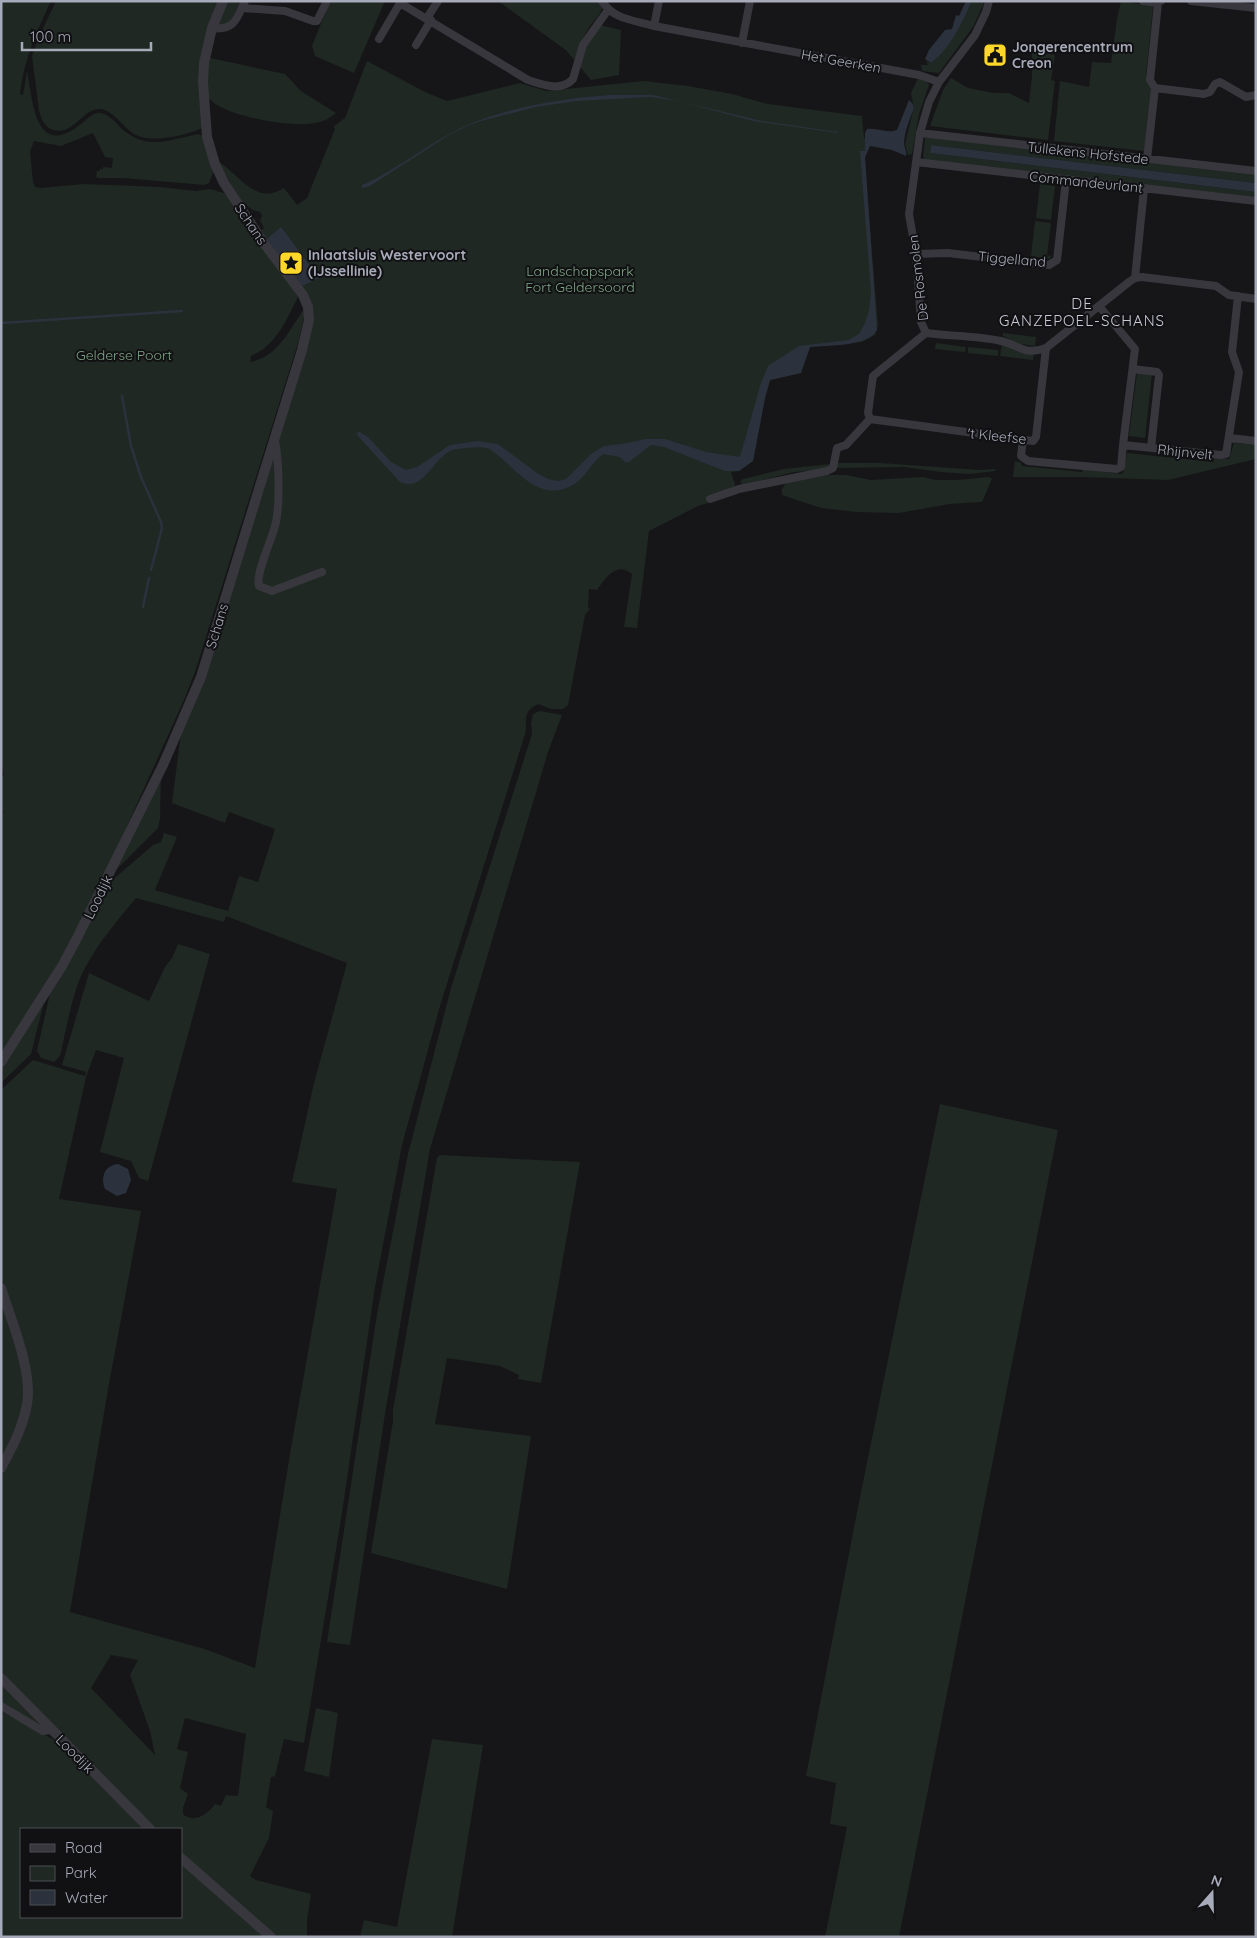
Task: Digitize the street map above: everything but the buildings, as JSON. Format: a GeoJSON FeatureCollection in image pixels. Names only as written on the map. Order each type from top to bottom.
{"type":"FeatureCollection","features":[{"type":"Feature","properties":{"kind":"street","name":"Schans"},"geometry":{"type":"LineString","coordinates":[[181,725],[201,677],[309,320],[308,307],[303,295],[224,183],[215,164],[207,137],[203,82],[204,64],[212,28],[223,1]]}},
{"type":"Feature","properties":{"kind":"street"},"geometry":{"type":"LineString","coordinates":[[212,28],[220,29],[230,26],[236,21],[244,5],[285,12],[317,21],[327,1]]}},
{"type":"Feature","properties":{"kind":"street"},"geometry":{"type":"LineString","coordinates":[[416,46],[438,1]]}},
{"type":"Feature","properties":{"kind":"street"},"geometry":{"type":"LineString","coordinates":[[379,39],[400,3],[528,80],[547,86],[559,86],[570,83],[573,79],[583,45],[608,10],[602,1]]}},
{"type":"Feature","properties":{"kind":"street"},"geometry":{"type":"LineString","coordinates":[[654,26],[659,1]]}},
{"type":"Feature","properties":{"kind":"street"},"geometry":{"type":"LineString","coordinates":[[742,43],[750,1]]}},
{"type":"Feature","properties":{"kind":"street","name":"De Rosmolen"},"geometry":{"type":"LineString","coordinates":[[989,1],[975,35],[939,82],[929,102],[920,133],[909,214],[916,254],[921,322],[926,333],[1002,341],[1020,350],[1036,352],[1046,348]]}},
{"type":"Feature","properties":{"kind":"street"},"geometry":{"type":"LineString","coordinates":[[1143,1],[1159,2],[1150,80],[1155,88],[1147,159]]}},
{"type":"Feature","properties":{"kind":"street"},"geometry":{"type":"LineString","coordinates":[[1191,1],[1256,8]]}},
{"type":"Feature","properties":{"kind":"street","name":"Het Geerken"},"geometry":{"type":"LineString","coordinates":[[608,10],[615,15],[654,26],[919,75],[939,82]]}},
{"type":"Feature","properties":{"kind":"street"},"geometry":{"type":"LineString","coordinates":[[1155,88],[1204,94],[1210,92],[1215,84],[1220,82],[1246,97],[1256,95]]}},
{"type":"Feature","properties":{"kind":"street","name":"Tullekens Hofstede"},"geometry":{"type":"LineString","coordinates":[[920,133],[1256,172]]}},
{"type":"Feature","properties":{"kind":"street","name":"Commandeurlant"},"geometry":{"type":"LineString","coordinates":[[916,162],[1256,201]]}},
{"type":"Feature","properties":{"kind":"street","name":"Tiggelland"},"geometry":{"type":"LineString","coordinates":[[916,254],[948,253],[1049,265],[1057,260],[1066,180]]}},
{"type":"Feature","properties":{"kind":"street"},"geometry":{"type":"LineString","coordinates":[[1135,278],[1144,189]]}},
{"type":"Feature","properties":{"kind":"street"},"geometry":{"type":"LineString","coordinates":[[1046,348],[1135,278],[1142,277],[1216,286],[1229,296],[1256,299]]}},
{"type":"Feature","properties":{"kind":"street","name":"Rhijnvelt"},"geometry":{"type":"LineString","coordinates":[[1124,445],[1226,454],[1239,372],[1232,352],[1238,296]]}},
{"type":"Feature","properties":{"kind":"street"},"geometry":{"type":"LineString","coordinates":[[1023,440],[1021,456],[1028,461],[1117,469],[1121,467],[1135,349],[1099,306]]}},
{"type":"Feature","properties":{"kind":"street"},"geometry":{"type":"LineString","coordinates":[[710,499],[739,489],[827,471],[833,468],[836,448],[846,445],[870,419],[868,413],[873,376],[926,333]]}},
{"type":"Feature","properties":{"kind":"street","name":"'t Kleefse"},"geometry":{"type":"LineString","coordinates":[[870,419],[1032,441],[1036,437],[1046,348]]}},
{"type":"Feature","properties":{"kind":"street"},"geometry":{"type":"LineString","coordinates":[[1132,368],[1157,372],[1159,375],[1151,448]]}},
{"type":"Feature","properties":{"kind":"street"},"geometry":{"type":"LineString","coordinates":[[1230,438],[1256,441]]}},
{"type":"Feature","properties":{"kind":"street","name":"Schans"},"geometry":{"type":"LineString","coordinates":[[274,439],[278,456],[276,523],[258,582],[260,586],[272,591],[322,572]]}},
{"type":"Feature","properties":{"kind":"street","name":"Loodijk"},"geometry":{"type":"LineString","coordinates":[[1,1062],[62,966],[76,940],[163,766],[181,725]]}},
{"type":"Feature","properties":{"kind":"street"},"geometry":{"type":"LineString","coordinates":[[1,1288],[25,1365],[28,1402],[19,1433],[1,1468]]}},
{"type":"Feature","properties":{"kind":"street","name":"Loodijk"},"geometry":{"type":"LineString","coordinates":[[1,1678],[149,1828]]}},
{"type":"Feature","properties":{"kind":"street"},"geometry":{"type":"LineString","coordinates":[[1,1706],[43,1731],[51,1730]]}},
{"type":"Feature","properties":{"kind":"street"},"geometry":{"type":"LineString","coordinates":[[182,1859],[271,1937]]}},
{"type":"Feature","properties":{"kind":"green space","name":"Gelderse Poort"},"geometry":{"type":"Polygon","coordinates":[[[1,1],[51,1],[28,58],[20,94],[23,95],[27,71],[35,111],[39,123],[45,131],[54,135],[66,133],[92,115],[100,113],[109,117],[132,136],[150,142],[168,141],[198,134],[203,136],[214,170],[209,183],[204,185],[123,178],[98,178],[96,177],[97,171],[103,169],[103,167],[112,168],[113,158],[105,157],[93,133],[61,146],[34,141],[30,152],[35,187],[84,184],[160,187],[196,191],[210,189],[227,194],[298,297],[280,331],[268,345],[251,356],[250,362],[268,355],[275,349],[288,334],[304,309],[305,313],[298,343],[195,672],[184,700],[103,879],[66,950],[1,1055],[1,813],[4,812],[1,809],[1,777],[4,776],[1,759],[1,1]]]}},
{"type":"Feature","properties":{"kind":"green space"},"geometry":{"type":"Polygon","coordinates":[[[56,1],[219,1],[211,22],[202,128],[166,138],[146,138],[131,132],[113,115],[101,109],[89,112],[67,129],[60,131],[47,127],[39,110],[32,56],[56,1]]]}},
{"type":"Feature","properties":{"kind":"green space"},"geometry":{"type":"Polygon","coordinates":[[[226,1],[241,1],[232,19],[223,26],[218,24],[226,1]]]}},
{"type":"Feature","properties":{"kind":"green space"},"geometry":{"type":"Polygon","coordinates":[[[330,1],[385,1],[354,73],[315,56],[312,46],[330,1]]]}},
{"type":"Feature","properties":{"kind":"green space"},"geometry":{"type":"Polygon","coordinates":[[[498,1],[598,1],[602,8],[580,44],[574,60],[567,51],[498,1]]]}},
{"type":"Feature","properties":{"kind":"green space"},"geometry":{"type":"Polygon","coordinates":[[[972,1],[985,1],[973,27],[939,73],[922,71],[921,65],[928,65],[926,61],[931,63],[963,20],[972,1]]]}},
{"type":"Feature","properties":{"kind":"green space"},"geometry":{"type":"Polygon","coordinates":[[[1121,1],[1153,6],[1146,76],[1151,90],[1144,151],[1054,141],[1060,81],[1089,87],[1092,62],[1111,63],[1121,1]]]}},
{"type":"Feature","properties":{"kind":"green space"},"geometry":{"type":"Polygon","coordinates":[[[600,25],[621,30],[619,75],[591,80],[580,67],[587,45],[600,25]]]}},
{"type":"Feature","properties":{"kind":"green space"},"geometry":{"type":"Polygon","coordinates":[[[1032,51],[1055,55],[1051,80],[1055,81],[1048,140],[930,126],[943,90],[951,78],[968,88],[994,93],[1009,93],[1029,103],[1032,51]]]}},
{"type":"Feature","properties":{"kind":"green space"},"geometry":{"type":"Polygon","coordinates":[[[210,58],[285,74],[301,91],[336,113],[326,120],[318,122],[291,124],[256,119],[225,109],[213,102],[205,91],[205,76],[210,58]]]}},
{"type":"Feature","properties":{"kind":"green space","name":"Landschapspark Fort Geldersoord"},"geometry":{"type":"Polygon","coordinates":[[[367,61],[425,92],[447,101],[520,83],[546,91],[644,81],[732,94],[768,104],[862,116],[864,138],[867,139],[868,149],[865,158],[866,182],[878,325],[875,335],[862,342],[810,347],[801,373],[770,380],[753,461],[739,471],[731,472],[738,494],[698,506],[649,531],[637,628],[624,627],[632,574],[627,570],[617,570],[604,580],[597,590],[589,589],[588,608],[590,609],[585,615],[568,705],[563,709],[551,709],[538,704],[528,712],[526,731],[440,1006],[402,1145],[375,1287],[342,1513],[304,1743],[284,1739],[275,1776],[271,1777],[266,1807],[273,1811],[269,1838],[250,1876],[256,1880],[311,1894],[307,1937],[276,1937],[182,1855],[182,1828],[155,1828],[110,1786],[1,1674],[1,1476],[29,1416],[21,1339],[1,1277],[1,1090],[33,1060],[85,1076],[86,1072],[62,1065],[89,973],[149,1001],[178,944],[210,954],[148,1181],[139,1178],[131,1161],[100,1152],[124,1058],[96,1050],[86,1077],[59,1199],[141,1211],[70,1612],[205,1649],[255,1668],[291,1448],[337,1189],[292,1182],[314,1083],[347,963],[226,916],[224,922],[136,898],[101,942],[84,970],[73,1001],[60,1056],[54,1062],[41,1058],[37,1051],[51,989],[109,883],[153,845],[161,842],[164,833],[177,837],[155,890],[228,911],[239,876],[258,882],[275,829],[229,812],[225,823],[172,803],[181,733],[305,350],[306,292],[261,231],[264,228],[260,220],[262,216],[260,212],[253,210],[238,199],[219,162],[249,187],[257,191],[274,193],[284,188],[297,205],[307,198],[335,129],[334,126],[345,118],[367,61]],[[111,1655],[91,1688],[155,1755],[150,1731],[130,1675],[138,1660],[111,1655]],[[185,1718],[177,1749],[188,1752],[180,1788],[188,1794],[183,1808],[183,1814],[187,1817],[200,1817],[215,1804],[221,1806],[226,1795],[238,1796],[246,1734],[185,1718]]]}},
{"type":"Feature","properties":{"kind":"green space"},"geometry":{"type":"Polygon","coordinates":[[[918,78],[926,81],[929,85],[919,114],[912,154],[908,155],[905,144],[914,107],[911,93],[918,78]]]}},
{"type":"Feature","properties":{"kind":"green space"},"geometry":{"type":"Polygon","coordinates":[[[925,138],[1256,175],[1256,183],[931,145],[930,153],[1256,192],[1256,199],[925,160],[923,157],[925,138]]]}},
{"type":"Feature","properties":{"kind":"green space"},"geometry":{"type":"Polygon","coordinates":[[[1040,184],[1055,186],[1051,220],[1036,218],[1040,184]]]}},
{"type":"Feature","properties":{"kind":"green space"},"geometry":{"type":"Polygon","coordinates":[[[1035,221],[1051,223],[1047,255],[1051,256],[1050,259],[1031,256],[1035,221]]]}},
{"type":"Feature","properties":{"kind":"green space"},"geometry":{"type":"Polygon","coordinates":[[[1003,333],[1036,337],[1035,346],[1021,344],[1003,336],[1003,333]]]}},
{"type":"Feature","properties":{"kind":"green space"},"geometry":{"type":"Polygon","coordinates":[[[936,343],[966,347],[965,352],[935,349],[936,343]]]}},
{"type":"Feature","properties":{"kind":"green space"},"geometry":{"type":"Polygon","coordinates":[[[1002,343],[1019,352],[1034,353],[1033,360],[1000,356],[1002,343]]]}},
{"type":"Feature","properties":{"kind":"green space"},"geometry":{"type":"Polygon","coordinates":[[[968,347],[998,350],[998,356],[968,353],[968,347]]]}},
{"type":"Feature","properties":{"kind":"green space"},"geometry":{"type":"Polygon","coordinates":[[[1137,373],[1152,374],[1145,438],[1129,436],[1137,373]]]}},
{"type":"Feature","properties":{"kind":"green space"},"geometry":{"type":"Polygon","coordinates":[[[1234,443],[1256,445],[1256,459],[1168,480],[1013,477],[1015,461],[1021,463],[1022,466],[1082,472],[1083,469],[1122,474],[1127,453],[1213,462],[1215,458],[1229,459],[1234,443]]]}},
{"type":"Feature","properties":{"kind":"green space"},"geometry":{"type":"Polygon","coordinates":[[[839,463],[880,463],[980,470],[996,469],[995,471],[970,474],[904,467],[838,468],[794,472],[744,485],[740,482],[743,479],[784,469],[839,463]]]}},
{"type":"Feature","properties":{"kind":"green space"},"geometry":{"type":"Polygon","coordinates":[[[828,475],[846,475],[871,480],[923,477],[936,480],[989,477],[992,479],[982,502],[950,504],[899,513],[856,512],[821,508],[782,495],[782,489],[786,483],[828,475]]]}},
{"type":"Feature","properties":{"kind":"green space"},"geometry":{"type":"Polygon","coordinates":[[[540,711],[562,715],[548,752],[430,1149],[385,1414],[350,1645],[327,1642],[377,1314],[408,1154],[451,988],[532,734],[533,714],[540,711]]]}},
{"type":"Feature","properties":{"kind":"green space"},"geometry":{"type":"Polygon","coordinates":[[[161,774],[158,828],[114,872],[161,774]]]}},
{"type":"Feature","properties":{"kind":"green space"},"geometry":{"type":"Polygon","coordinates":[[[45,998],[31,1054],[1,1083],[1,1067],[45,998]]]}},
{"type":"Feature","properties":{"kind":"green space"},"geometry":{"type":"Polygon","coordinates":[[[940,1104],[1058,1130],[899,1937],[825,1937],[847,1827],[830,1824],[836,1783],[806,1776],[858,1507],[940,1104]]]}},
{"type":"Feature","properties":{"kind":"green space"},"geometry":{"type":"Polygon","coordinates":[[[440,1155],[580,1162],[541,1383],[518,1379],[519,1375],[500,1366],[447,1358],[435,1424],[531,1436],[507,1589],[371,1553],[393,1421],[393,1410],[437,1158],[440,1155]]]}},
{"type":"Feature","properties":{"kind":"green space"},"geometry":{"type":"Polygon","coordinates":[[[1,1302],[24,1374],[24,1407],[1,1461],[1,1302]]]}},
{"type":"Feature","properties":{"kind":"green space"},"geometry":{"type":"Polygon","coordinates":[[[1,1685],[41,1726],[1,1702],[1,1685]]]}},
{"type":"Feature","properties":{"kind":"green space"},"geometry":{"type":"Polygon","coordinates":[[[316,1708],[338,1713],[329,1777],[304,1771],[316,1708]]]}},
{"type":"Feature","properties":{"kind":"green space"},"geometry":{"type":"Polygon","coordinates":[[[1,1711],[56,1741],[144,1828],[20,1828],[20,1918],[182,1918],[182,1865],[265,1937],[1,1937],[1,1711]]]}},
{"type":"Feature","properties":{"kind":"green space"},"geometry":{"type":"Polygon","coordinates":[[[432,1739],[483,1745],[452,1937],[360,1937],[364,1920],[397,1927],[432,1739]]]}},
{"type":"Feature","properties":{"kind":"water"},"geometry":{"type":"Polygon","coordinates":[[[966,1],[972,1],[960,26],[944,50],[931,63],[925,59],[929,50],[945,30],[952,29],[956,15],[959,16],[966,1]]]}},
{"type":"Feature","properties":{"kind":"water"},"geometry":{"type":"Polygon","coordinates":[[[610,95],[653,95],[762,121],[838,133],[753,121],[678,101],[650,97],[577,101],[536,107],[467,126],[449,135],[370,186],[362,188],[362,185],[461,128],[477,121],[534,105],[610,95]]]}},
{"type":"Feature","properties":{"kind":"water"},"geometry":{"type":"Polygon","coordinates":[[[909,100],[914,108],[905,135],[906,156],[892,150],[870,146],[865,157],[877,330],[865,340],[847,344],[810,347],[801,373],[770,380],[753,461],[739,471],[725,471],[664,447],[651,445],[629,462],[625,462],[620,457],[603,454],[576,483],[560,490],[550,490],[532,484],[491,450],[476,447],[449,452],[423,478],[416,483],[408,484],[399,481],[357,435],[358,431],[368,437],[391,462],[406,470],[417,467],[450,445],[477,441],[498,444],[537,473],[548,479],[558,481],[566,479],[591,454],[604,446],[646,439],[665,439],[706,452],[740,457],[761,383],[768,366],[799,346],[849,340],[859,334],[865,323],[869,311],[871,292],[860,151],[865,151],[865,133],[867,129],[897,130],[909,100]]]}},
{"type":"Feature","properties":{"kind":"water"},"geometry":{"type":"Polygon","coordinates":[[[931,145],[1256,183],[1256,192],[930,153],[931,145]]]}},
{"type":"Feature","properties":{"kind":"water"},"geometry":{"type":"Polygon","coordinates":[[[281,227],[319,278],[302,286],[267,239],[281,227]]]}},
{"type":"Feature","properties":{"kind":"water"},"geometry":{"type":"Polygon","coordinates":[[[118,1164],[128,1169],[131,1180],[126,1193],[117,1196],[105,1189],[103,1176],[107,1169],[118,1164]]]}},
{"type":"Feature","properties":{"kind":"waterway"},"geometry":{"type":"LineString","coordinates":[[1,323],[182,311]]}},
{"type":"Feature","properties":{"kind":"waterway"},"geometry":{"type":"LineString","coordinates":[[122,396],[131,446],[141,477],[161,522],[162,528],[151,570]]}},
{"type":"Feature","properties":{"kind":"waterway"},"geometry":{"type":"LineString","coordinates":[[143,607],[149,578]]}},
{"type":"Feature","properties":{"kind":"place","name":"Jongerencentrum Creon"},"geometry":{"type":"Point","coordinates":[995,55]}},
{"type":"Feature","properties":{"kind":"place","name":"Inlaatsluis Westervoort (IJssellinie)"},"geometry":{"type":"Point","coordinates":[291,263]}},
{"type":"Feature","properties":{"kind":"district","name":"DE GANZEPOEL-SCHANS"},"geometry":{"type":"Point","coordinates":[1082,312]}}]}
